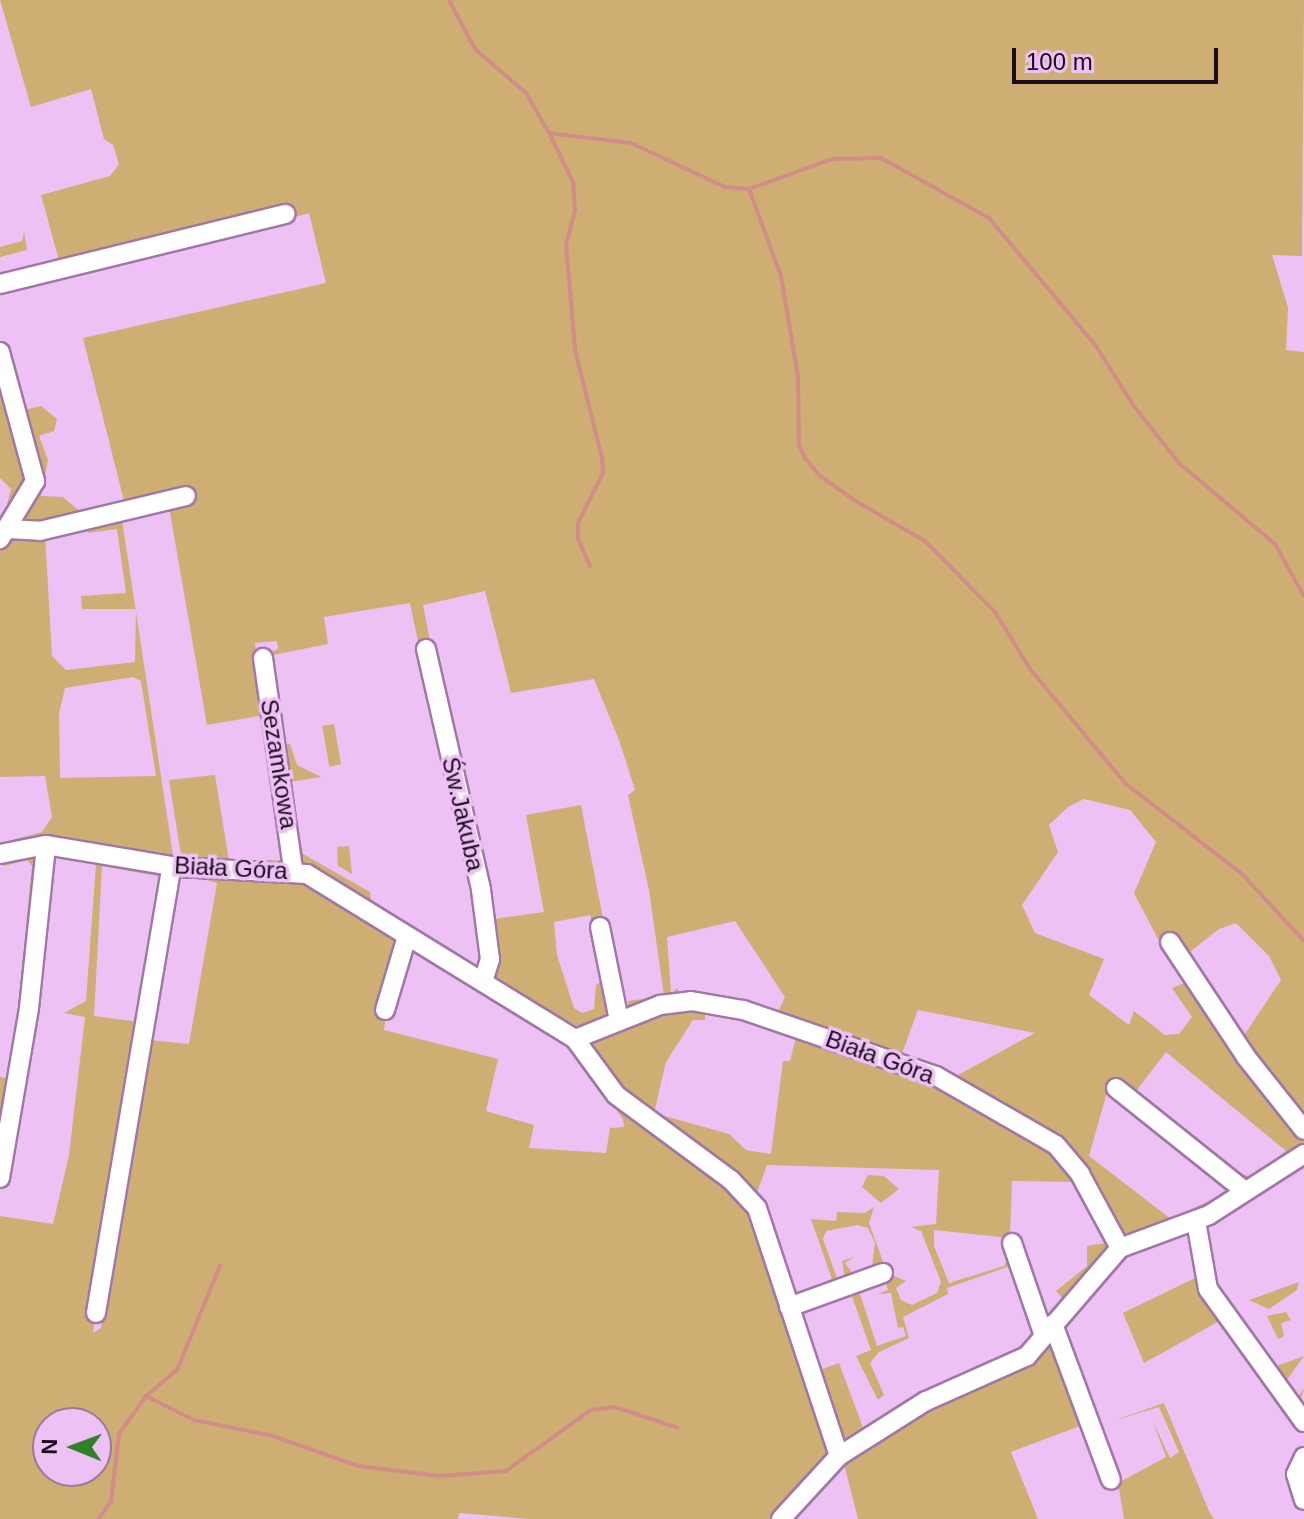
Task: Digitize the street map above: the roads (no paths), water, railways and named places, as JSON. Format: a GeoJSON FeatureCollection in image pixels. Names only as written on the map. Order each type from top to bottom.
{"type":"FeatureCollection","features":[{"type":"Feature","properties":{"kind":"street"},"geometry":{"type":"LineString","coordinates":[[0,284],[286,214]]}},
{"type":"Feature","properties":{"kind":"street"},"geometry":{"type":"LineString","coordinates":[[0,352],[35,471],[33,490],[4,534]]}},
{"type":"Feature","properties":{"kind":"street"},"geometry":{"type":"LineString","coordinates":[[4,534],[40,531],[186,496]]}},
{"type":"Feature","properties":{"kind":"street","name":"Św.Jakuba"},"geometry":{"type":"LineString","coordinates":[[426,649],[481,890],[490,959],[484,979]]}},
{"type":"Feature","properties":{"kind":"street","name":"Sezamkowa"},"geometry":{"type":"LineString","coordinates":[[263,658],[293,870]]}},
{"type":"Feature","properties":{"kind":"street"},"geometry":{"type":"LineString","coordinates":[[0,1178],[29,1008],[46,845]]}},
{"type":"Feature","properties":{"kind":"street","name":"Biała Góra"},"geometry":{"type":"LineString","coordinates":[[0,854],[46,845],[172,866],[293,870],[336,888],[407,936],[484,979],[575,1039],[619,1020],[676,1002],[743,1010],[936,1076],[1056,1145],[1080,1174],[1120,1248]]}},
{"type":"Feature","properties":{"kind":"street"},"geometry":{"type":"LineString","coordinates":[[96,1313],[172,866]]}},
{"type":"Feature","properties":{"kind":"street"},"geometry":{"type":"LineString","coordinates":[[600,927],[619,1020]]}},
{"type":"Feature","properties":{"kind":"street"},"geometry":{"type":"LineString","coordinates":[[385,1010],[407,936]]}},
{"type":"Feature","properties":{"kind":"street"},"geometry":{"type":"LineString","coordinates":[[1170,942],[1246,1057],[1304,1130]]}},
{"type":"Feature","properties":{"kind":"street"},"geometry":{"type":"LineString","coordinates":[[575,1039],[616,1095],[731,1180],[757,1208],[839,1456]]}},
{"type":"Feature","properties":{"kind":"street"},"geometry":{"type":"LineString","coordinates":[[1116,1088],[1245,1191]]}},
{"type":"Feature","properties":{"kind":"street"},"geometry":{"type":"LineString","coordinates":[[781,1519],[839,1456],[926,1401],[1016,1364],[1120,1248],[1196,1221],[1304,1154]]}},
{"type":"Feature","properties":{"kind":"street"},"geometry":{"type":"LineString","coordinates":[[1196,1221],[1208,1289],[1304,1422]]}},
{"type":"Feature","properties":{"kind":"street"},"geometry":{"type":"LineString","coordinates":[[1012,1243],[1111,1480]]}},
{"type":"Feature","properties":{"kind":"street"},"geometry":{"type":"LineString","coordinates":[[789,1307],[883,1273]]}},
{"type":"Feature","properties":{"kind":"street"},"geometry":{"type":"LineString","coordinates":[[1304,1457],[1296,1474],[1304,1500]]}},
{"type":"Feature","properties":{"kind":"waterway"},"geometry":{"type":"LineString","coordinates":[[449,0],[475,49],[526,93],[549,133],[631,143],[725,187],[749,189],[832,159],[881,158],[989,218],[1096,346],[1133,405],[1179,463],[1275,544],[1304,596]]}},
{"type":"Feature","properties":{"kind":"waterway"},"geometry":{"type":"LineString","coordinates":[[549,133],[573,182],[575,211],[566,244],[575,350],[602,458],[603,473],[578,523],[578,539],[590,566]]}},
{"type":"Feature","properties":{"kind":"waterway"},"geometry":{"type":"LineString","coordinates":[[749,189],[781,276],[798,376],[799,445],[805,458],[820,476],[854,500],[925,541],[995,612],[1030,669],[1125,783],[1242,874],[1304,941]]}},
{"type":"Feature","properties":{"kind":"waterway"},"geometry":{"type":"LineString","coordinates":[[98,1519],[111,1502],[119,1434],[146,1396],[177,1370],[220,1266]]}},
{"type":"Feature","properties":{"kind":"waterway"},"geometry":{"type":"LineString","coordinates":[[146,1396],[194,1420],[273,1436],[358,1466],[439,1476],[506,1471],[591,1410],[615,1407],[678,1428]]}}]}
